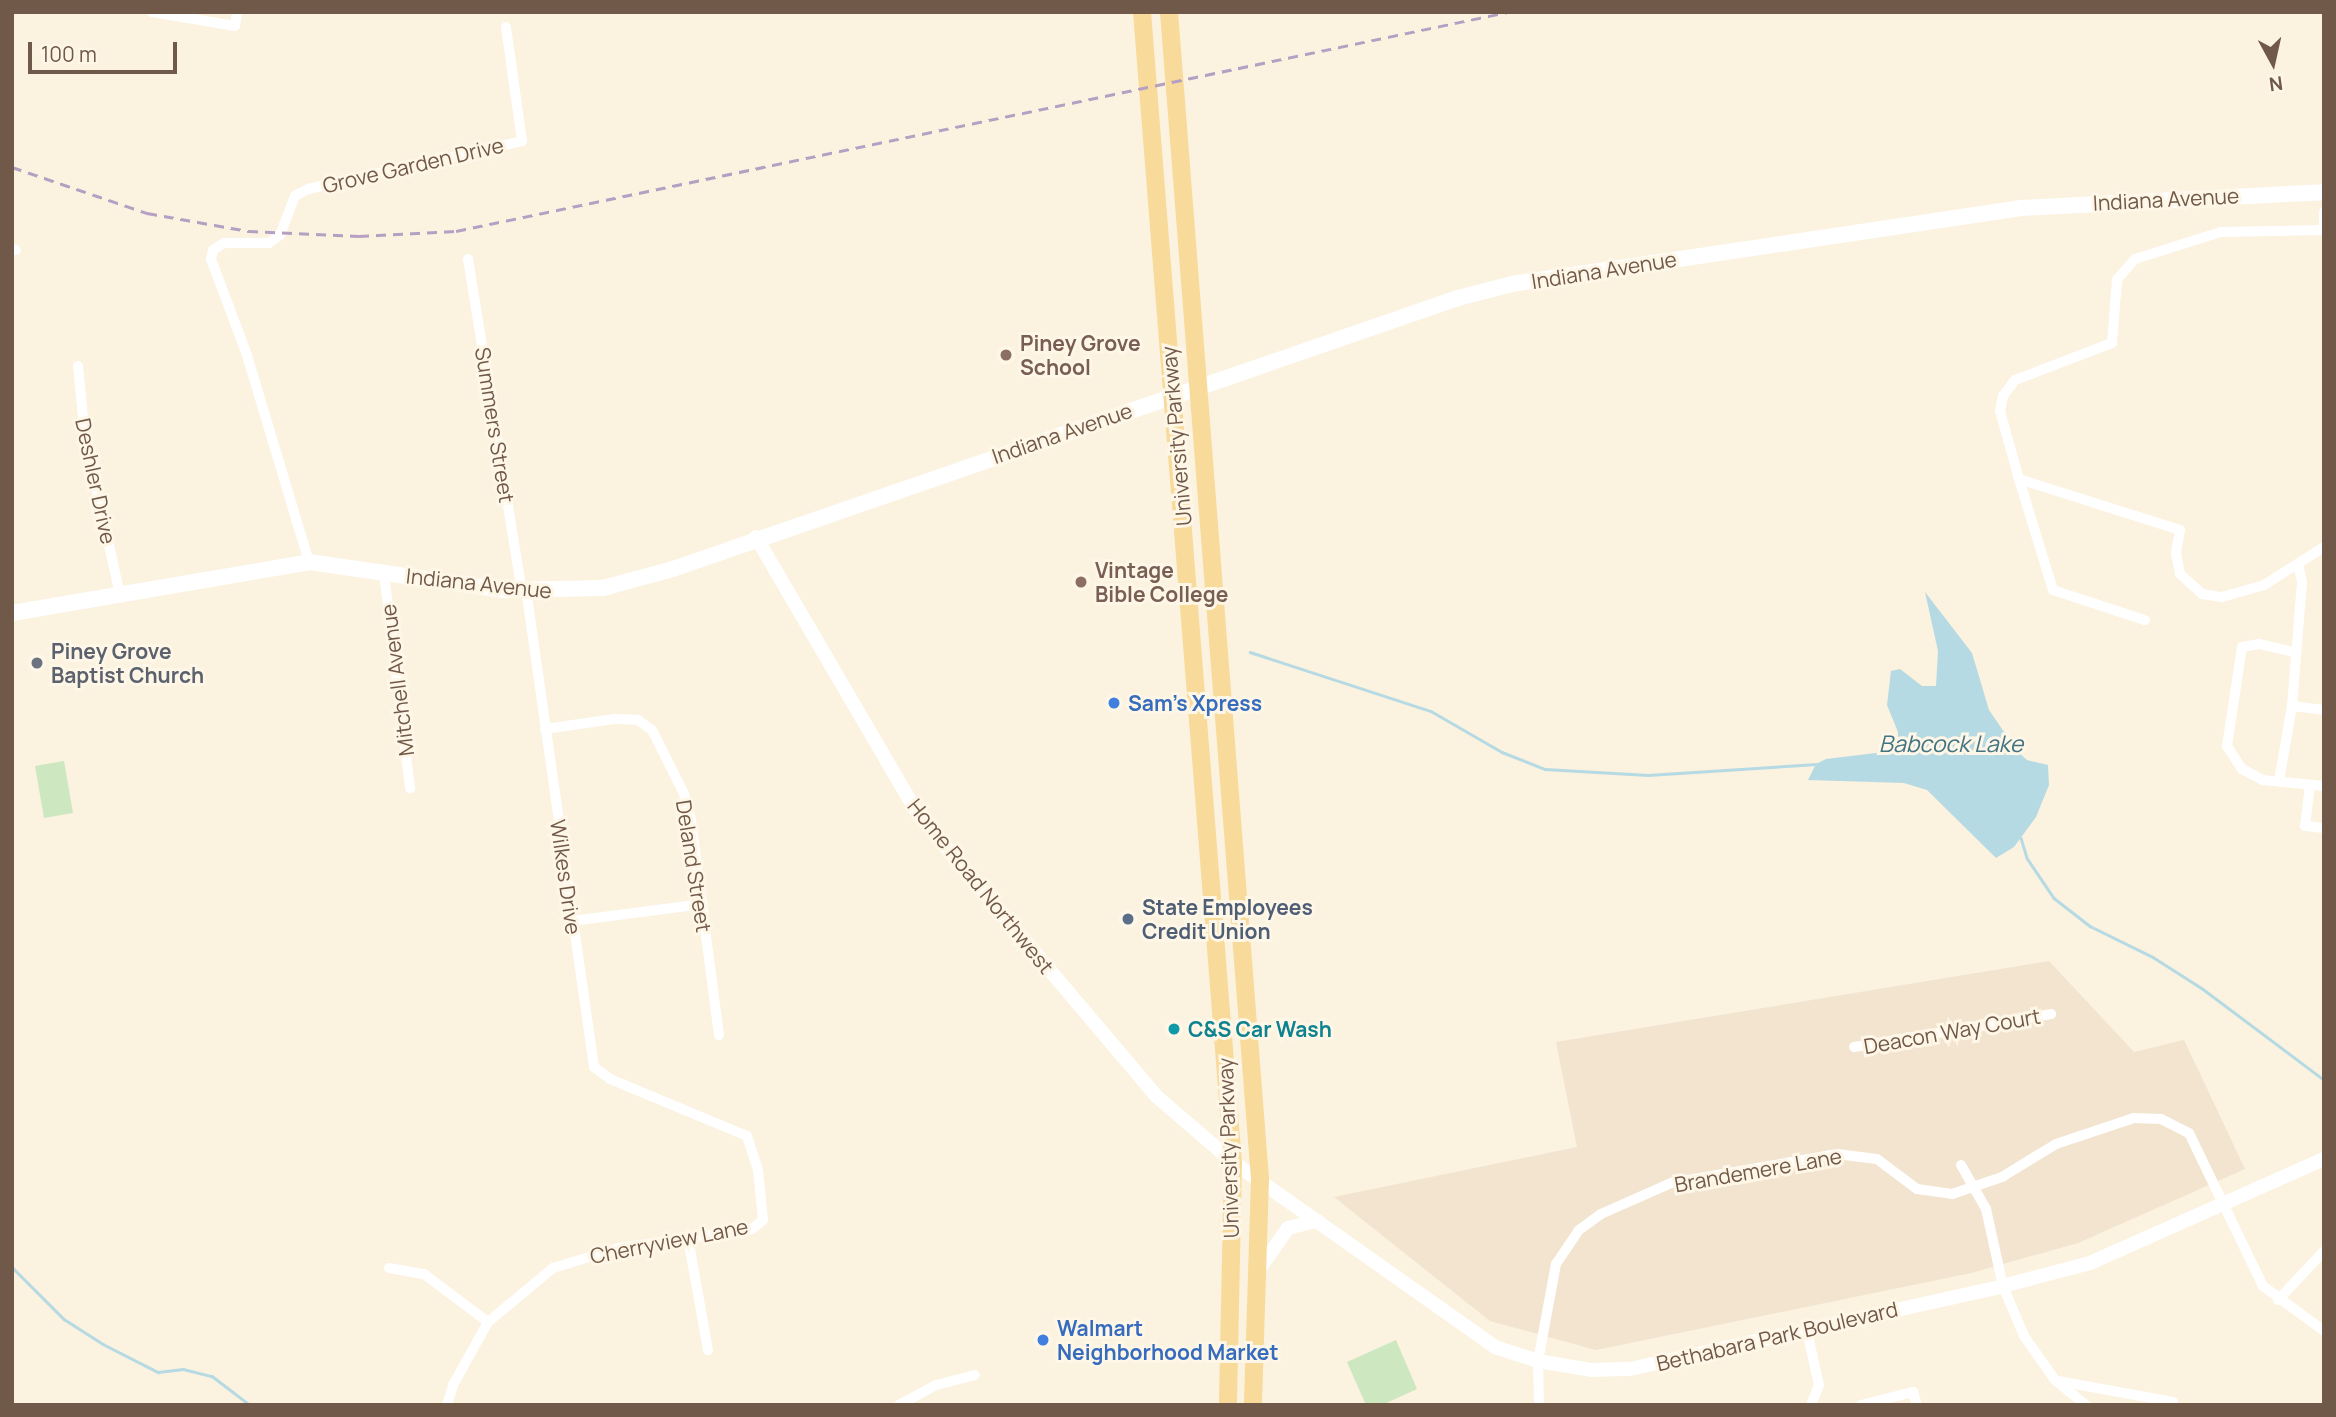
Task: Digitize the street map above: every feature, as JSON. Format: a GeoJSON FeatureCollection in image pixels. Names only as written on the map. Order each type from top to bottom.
{"type":"FeatureCollection","features":[{"type":"Feature","properties":{"kind":"main road","name":"University Parkway"},"geometry":{"type":"LineString","coordinates":[[1142,12],[1233,1162],[1228,1405]]}},
{"type":"Feature","properties":{"kind":"main road","name":"University Parkway"},"geometry":{"type":"LineString","coordinates":[[1169,12],[1260,1178],[1253,1405]]}},
{"type":"Feature","properties":{"kind":"main road","name":"Indiana Avenue"},"geometry":{"type":"LineString","coordinates":[[12,613],[309,562],[524,591],[621,584],[1127,411],[1512,284],[2021,208],[2324,192]]}},
{"type":"Feature","properties":{"kind":"street"},"geometry":{"type":"LineString","coordinates":[[152,12],[235,26],[237,12]]}},
{"type":"Feature","properties":{"kind":"street","name":"Grove Garden Drive"},"geometry":{"type":"LineString","coordinates":[[309,562],[247,355],[211,259],[214,250],[225,243],[269,243],[280,235],[295,196],[308,189],[522,141],[506,27]]}},
{"type":"Feature","properties":{"kind":"street"},"geometry":{"type":"LineString","coordinates":[[2145,620],[2053,590],[2001,419],[2003,396],[2027,374],[2112,343],[2115,290],[2128,265],[2221,232],[2324,228],[2324,212]]}},
{"type":"Feature","properties":{"kind":"street","name":"Summers Street"},"geometry":{"type":"LineString","coordinates":[[468,260],[524,591]]}},
{"type":"Feature","properties":{"kind":"street","name":"Deshler Drive"},"geometry":{"type":"LineString","coordinates":[[78,366],[85,437],[120,595]]}},
{"type":"Feature","properties":{"kind":"street"},"geometry":{"type":"LineString","coordinates":[[2019,480],[2180,530],[2177,564],[2186,583],[2202,594],[2222,597],[2264,585],[2324,547]]}},
{"type":"Feature","properties":{"kind":"street","name":"Home Road Northwest"},"geometry":{"type":"LineString","coordinates":[[756,537],[917,813],[1155,1095],[1233,1162],[1260,1178]]}},
{"type":"Feature","properties":{"kind":"street"},"geometry":{"type":"LineString","coordinates":[[2279,781],[2292,706],[2294,652],[2302,582],[2298,564]]}},
{"type":"Feature","properties":{"kind":"street","name":"Mitchell Avenue"},"geometry":{"type":"LineString","coordinates":[[384,573],[410,788]]}},
{"type":"Feature","properties":{"kind":"street","name":"Wilkes Drive"},"geometry":{"type":"LineString","coordinates":[[524,591],[594,1068],[610,1079],[681,1108]]}},
{"type":"Feature","properties":{"kind":"street"},"geometry":{"type":"LineString","coordinates":[[2294,652],[2259,644],[2242,647],[2227,725],[2227,746],[2242,769],[2263,780],[2324,786]]}},
{"type":"Feature","properties":{"kind":"street"},"geometry":{"type":"LineString","coordinates":[[2292,706],[2324,710]]}},
{"type":"Feature","properties":{"kind":"street","name":"Deland Street"},"geometry":{"type":"LineString","coordinates":[[545,729],[614,719],[638,720],[652,730],[684,794],[703,904],[719,1035]]}},
{"type":"Feature","properties":{"kind":"street"},"geometry":{"type":"LineString","coordinates":[[2310,785],[2305,826],[2324,828]]}},
{"type":"Feature","properties":{"kind":"street"},"geometry":{"type":"LineString","coordinates":[[572,921],[703,904]]}},
{"type":"Feature","properties":{"kind":"street","name":"Deacon Way Court"},"geometry":{"type":"LineString","coordinates":[[1854,1047],[2051,1014]]}},
{"type":"Feature","properties":{"kind":"street","name":"Cherryview Lane"},"geometry":{"type":"LineString","coordinates":[[447,1405],[453,1385],[488,1322],[553,1268],[619,1248],[752,1228],[763,1220],[758,1170],[747,1136],[681,1108]]}},
{"type":"Feature","properties":{"kind":"street","name":"Brandemere Lane"},"geometry":{"type":"LineString","coordinates":[[1539,1405],[1538,1361],[1554,1270],[1567,1244],[1585,1224],[1654,1189],[1837,1154],[1877,1159],[1925,1192],[1952,1194],[2002,1177],[2056,1144],[2120,1121],[2147,1117],[2174,1123],[2189,1133],[2224,1202],[2254,1272],[2277,1300],[2324,1331]]}},
{"type":"Feature","properties":{"kind":"street","name":"Bethabara Park Boulevard"},"geometry":{"type":"LineString","coordinates":[[1260,1178],[1466,1330],[1495,1348],[1538,1361],[1592,1370],[1630,1369],[1806,1327],[2003,1286],[2090,1263],[2324,1159]]}},
{"type":"Feature","properties":{"kind":"street"},"geometry":{"type":"LineString","coordinates":[[1961,1166],[1990,1222],[2003,1286],[2024,1336],[2055,1380],[2087,1405]]}},
{"type":"Feature","properties":{"kind":"street"},"geometry":{"type":"LineString","coordinates":[[1258,1272],[1265,1254],[1288,1228],[1317,1221]]}},
{"type":"Feature","properties":{"kind":"street"},"geometry":{"type":"LineString","coordinates":[[688,1238],[708,1350]]}},
{"type":"Feature","properties":{"kind":"street"},"geometry":{"type":"LineString","coordinates":[[2277,1300],[2324,1251]]}},
{"type":"Feature","properties":{"kind":"street"},"geometry":{"type":"LineString","coordinates":[[389,1268],[424,1274],[488,1322]]}},
{"type":"Feature","properties":{"kind":"street"},"geometry":{"type":"LineString","coordinates":[[1806,1327],[1819,1385],[1811,1405]]}},
{"type":"Feature","properties":{"kind":"street"},"geometry":{"type":"LineString","coordinates":[[900,1405],[936,1385],[975,1375]]}},
{"type":"Feature","properties":{"kind":"street"},"geometry":{"type":"LineString","coordinates":[[2055,1380],[2173,1402]]}},
{"type":"Feature","properties":{"kind":"street"},"geometry":{"type":"LineString","coordinates":[[1861,1405],[1913,1392],[1917,1405]]}},
{"type":"Feature","properties":{"kind":"shaded area"},"geometry":{"type":"Polygon","coordinates":[[[2049,961],[2134,1052],[2184,1040],[2245,1169],[2078,1243],[1971,1273],[1596,1350],[1490,1321],[1334,1197],[1577,1147],[1556,1042],[2049,961]]]}},
{"type":"Feature","properties":{"kind":"green space"},"geometry":{"type":"Polygon","coordinates":[[[64,761],[73,813],[44,818],[35,766],[64,761]]]}},
{"type":"Feature","properties":{"kind":"green space"},"geometry":{"type":"Polygon","coordinates":[[[1396,1340],[1417,1389],[1382,1405],[1366,1405],[1347,1362],[1396,1340]]]}},
{"type":"Feature","properties":{"kind":"water","name":"Babcock Lake"},"geometry":{"type":"Polygon","coordinates":[[[1925,592],[1972,653],[1989,710],[2017,751],[2027,760],[2048,765],[2049,785],[2036,817],[2014,847],[1996,858],[1927,790],[1904,783],[1808,780],[1816,764],[1826,759],[1884,752],[1898,745],[1898,732],[1887,705],[1891,671],[1900,669],[1922,686],[1936,686],[1938,651],[1925,592]]]}},
{"type":"Feature","properties":{"kind":"waterway"},"geometry":{"type":"LineString","coordinates":[[1250,652],[1431,711],[1502,752],[1545,769],[1648,775],[1817,764]]}},
{"type":"Feature","properties":{"kind":"waterway"},"geometry":{"type":"LineString","coordinates":[[2021,838],[2027,858],[2054,898],[2090,926],[2153,957],[2203,989],[2324,1080]]}},
{"type":"Feature","properties":{"kind":"waterway"},"geometry":{"type":"LineString","coordinates":[[12,1267],[64,1319],[103,1344],[158,1372],[183,1369],[212,1376],[250,1405]]}},
{"type":"Feature","properties":{"kind":"railway"},"geometry":{"type":"LineString","coordinates":[[12,167],[147,213],[248,231],[359,236],[456,231],[1508,12]]}},
{"type":"Feature","properties":{"kind":"place","name":"Piney Grove School"},"geometry":{"type":"Point","coordinates":[1006,355]}},
{"type":"Feature","properties":{"kind":"place","name":"Vintage Bible College"},"geometry":{"type":"Point","coordinates":[1081,582]}},
{"type":"Feature","properties":{"kind":"place","name":"Piney Grove Baptist Church"},"geometry":{"type":"Point","coordinates":[37,663]}},
{"type":"Feature","properties":{"kind":"place","name":"Sam's Xpress"},"geometry":{"type":"Point","coordinates":[1114,703]}},
{"type":"Feature","properties":{"kind":"place","name":"State Employees Credit Union"},"geometry":{"type":"Point","coordinates":[1128,919]}},
{"type":"Feature","properties":{"kind":"place","name":"C&S Car Wash"},"geometry":{"type":"Point","coordinates":[1174,1029]}},
{"type":"Feature","properties":{"kind":"place","name":"Walmart Neighborhood Market"},"geometry":{"type":"Point","coordinates":[1043,1340]}}]}
